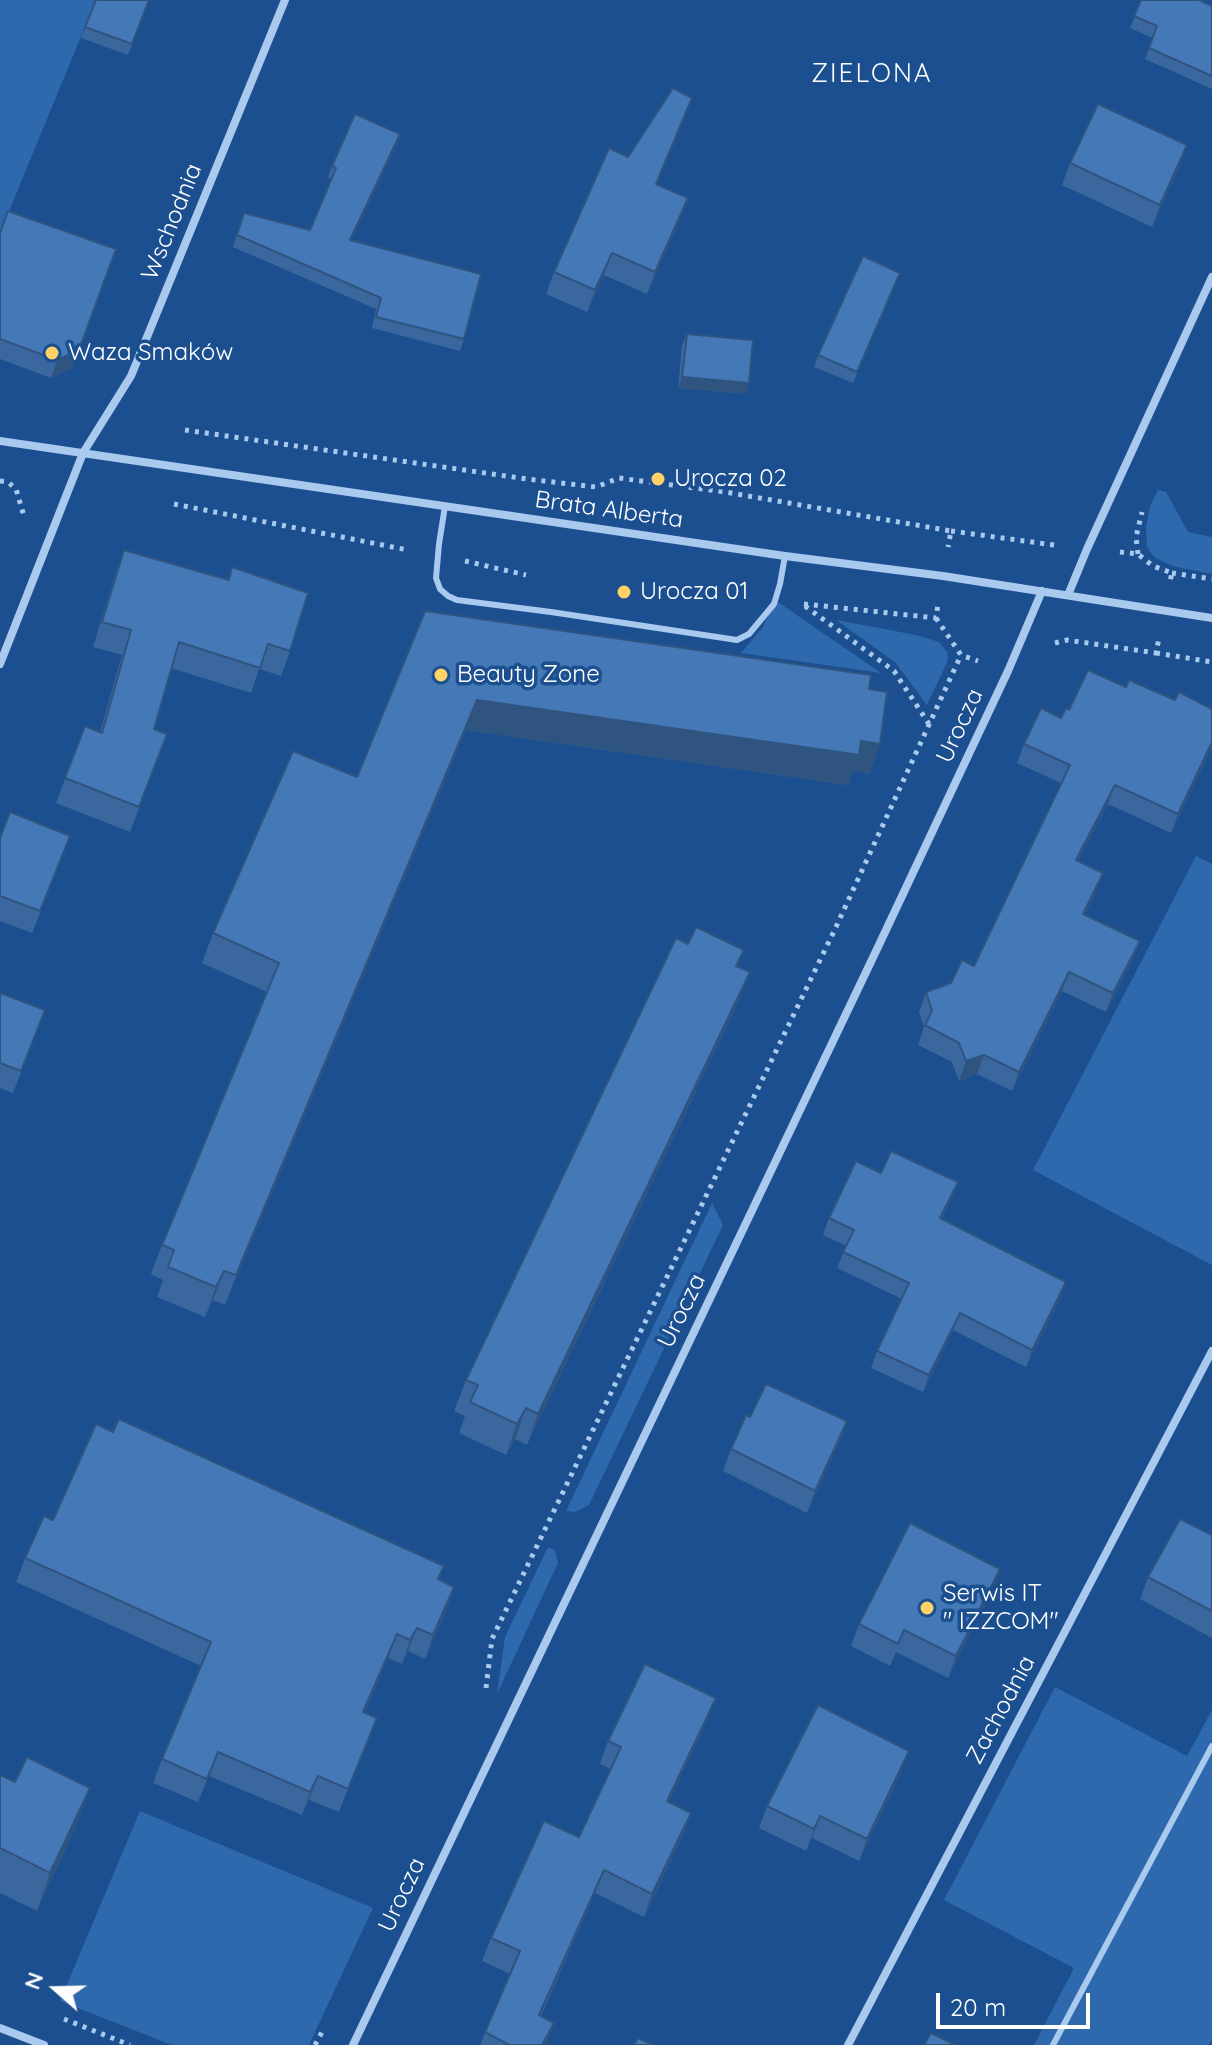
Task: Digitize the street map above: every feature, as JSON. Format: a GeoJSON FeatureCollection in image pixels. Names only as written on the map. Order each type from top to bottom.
{"type":"FeatureCollection","features":[{"type":"Feature","properties":{"kind":"street","name":"Wschodnia"},"geometry":{"type":"LineString","coordinates":[[0,664],[83,453],[131,376],[285,0]]}},
{"type":"Feature","properties":{"kind":"street"},"geometry":{"type":"LineString","coordinates":[[1068,595],[1212,277]]}},
{"type":"Feature","properties":{"kind":"street","name":"Brata Alberta"},"geometry":{"type":"LineString","coordinates":[[0,441],[785,556],[943,576],[1212,618]]}},
{"type":"Feature","properties":{"kind":"street","name":"Urocza"},"geometry":{"type":"LineString","coordinates":[[353,2045],[859,986],[1008,671],[1042,591]]}},
{"type":"Feature","properties":{"kind":"street","name":"Zachodnia"},"geometry":{"type":"LineString","coordinates":[[848,2045],[1212,1351]]}},
{"type":"Feature","properties":{"kind":"street"},"geometry":{"type":"LineString","coordinates":[[0,2028],[44,2045]]}},
{"type":"Feature","properties":{"kind":"lane"},"geometry":{"type":"LineString","coordinates":[[445,506],[436,578],[440,589],[452,598],[734,641],[749,634],[774,604],[785,556]]}},
{"type":"Feature","properties":{"kind":"lane"},"geometry":{"type":"LineString","coordinates":[[1053,2045],[1212,1746]]}},
{"type":"Feature","properties":{"kind":"path"},"geometry":{"type":"LineString","coordinates":[[0,481],[8,482],[16,489],[27,527]]}},
{"type":"Feature","properties":{"kind":"path"},"geometry":{"type":"LineString","coordinates":[[1172,573],[1212,579]]}},
{"type":"Feature","properties":{"kind":"path"},"geometry":{"type":"LineString","coordinates":[[803,604],[894,671],[930,725]]}},
{"type":"Feature","properties":{"kind":"path"},"geometry":{"type":"LineString","coordinates":[[1156,653],[1212,662]]}},
{"type":"Feature","properties":{"kind":"path"},"geometry":{"type":"LineString","coordinates":[[486,1689],[492,1639],[829,942],[961,655]]}},
{"type":"Feature","properties":{"kind":"path"},"geometry":{"type":"LineString","coordinates":[[315,2045],[322,2031]]}},
{"type":"Feature","properties":{"kind":"shaded area"},"geometry":{"type":"Polygon","coordinates":[[[0,0],[96,0],[0,233],[0,0]]]}},
{"type":"Feature","properties":{"kind":"shaded area"},"geometry":{"type":"Polygon","coordinates":[[[1158,490],[1166,492],[1188,532],[1212,537],[1212,574],[1172,566],[1154,557],[1147,547],[1150,506],[1158,490]]]}},
{"type":"Feature","properties":{"kind":"shaded area"},"geometry":{"type":"Polygon","coordinates":[[[775,600],[881,673],[741,653],[763,627],[775,600]]]}},
{"type":"Feature","properties":{"kind":"shaded area"},"geometry":{"type":"Polygon","coordinates":[[[836,620],[939,642],[947,652],[948,660],[927,705],[895,662],[836,620]]]}},
{"type":"Feature","properties":{"kind":"shaded area"},"geometry":{"type":"Polygon","coordinates":[[[1196,856],[1212,864],[1212,1265],[1033,1170],[1196,856]]]}},
{"type":"Feature","properties":{"kind":"shaded area"},"geometry":{"type":"Polygon","coordinates":[[[712,1203],[723,1225],[589,1505],[575,1512],[566,1511],[712,1203]]]}},
{"type":"Feature","properties":{"kind":"shaded area"},"geometry":{"type":"Polygon","coordinates":[[[548,1547],[555,1551],[558,1563],[497,1694],[505,1637],[548,1547]]]}},
{"type":"Feature","properties":{"kind":"shaded area"},"geometry":{"type":"Polygon","coordinates":[[[1055,1687],[1187,1756],[1212,1710],[1212,2039],[1209,2045],[1034,2045],[1074,1968],[944,1900],[1055,1687]]]}},
{"type":"Feature","properties":{"kind":"shaded area"},"geometry":{"type":"Polygon","coordinates":[[[140,1811],[373,1908],[309,2045],[172,2045],[60,2001],[140,1811]]]}},
{"type":"Feature","properties":{"kind":"building"},"geometry":{"type":"Polygon","coordinates":[[[96,0],[149,0],[132,44],[85,27],[96,0]]]}},
{"type":"Feature","properties":{"kind":"building"},"geometry":{"type":"Polygon","coordinates":[[[1141,0],[1199,0],[1212,6],[1212,76],[1149,48],[1157,26],[1134,16],[1141,0]]]}},
{"type":"Feature","properties":{"kind":"building"},"geometry":{"type":"Polygon","coordinates":[[[673,88],[692,98],[656,184],[688,198],[655,272],[612,253],[595,290],[554,272],[609,148],[628,157],[673,88]]]}},
{"type":"Feature","properties":{"kind":"building"},"geometry":{"type":"Polygon","coordinates":[[[1098,104],[1187,145],[1160,205],[1070,163],[1098,104]]]}},
{"type":"Feature","properties":{"kind":"building"},"geometry":{"type":"Polygon","coordinates":[[[355,114],[400,134],[350,240],[481,274],[464,339],[376,317],[381,298],[237,235],[244,213],[310,230],[336,168],[332,166],[355,114]]]}},
{"type":"Feature","properties":{"kind":"building"},"geometry":{"type":"Polygon","coordinates":[[[8,211],[116,249],[79,350],[57,360],[0,339],[0,233],[8,211]]]}},
{"type":"Feature","properties":{"kind":"building"},"geometry":{"type":"Polygon","coordinates":[[[863,256],[900,273],[857,372],[818,355],[863,256]]]}},
{"type":"Feature","properties":{"kind":"building"},"geometry":{"type":"Polygon","coordinates":[[[687,334],[753,340],[749,383],[682,377],[687,334]]]}},
{"type":"Feature","properties":{"kind":"building"},"geometry":{"type":"Polygon","coordinates":[[[124,550],[229,580],[232,567],[308,593],[290,651],[268,644],[260,668],[179,642],[154,729],[167,734],[139,807],[65,778],[85,726],[102,733],[131,630],[102,622],[124,550]]]}},
{"type":"Feature","properties":{"kind":"building"},"geometry":{"type":"Polygon","coordinates":[[[425,611],[871,675],[869,689],[887,692],[880,744],[861,741],[859,755],[477,700],[236,1275],[224,1271],[216,1287],[168,1267],[174,1250],[162,1245],[279,963],[213,933],[293,751],[357,777],[425,611]]]}},
{"type":"Feature","properties":{"kind":"building"},"geometry":{"type":"Polygon","coordinates":[[[1088,670],[1126,687],[1129,680],[1175,700],[1179,692],[1212,709],[1212,742],[1178,814],[1115,785],[1076,860],[1103,873],[1083,914],[1140,941],[1113,993],[1069,972],[1019,1072],[984,1055],[966,1061],[959,1043],[925,1025],[932,1011],[926,992],[951,983],[962,960],[974,966],[1070,765],[1024,744],[1041,708],[1061,718],[1066,708],[1069,710],[1088,670]]]}},
{"type":"Feature","properties":{"kind":"building"},"geometry":{"type":"Polygon","coordinates":[[[10,812],[70,836],[40,911],[0,896],[0,838],[10,812]]]}},
{"type":"Feature","properties":{"kind":"building"},"geometry":{"type":"Polygon","coordinates":[[[696,927],[744,950],[736,966],[750,972],[538,1414],[526,1408],[517,1424],[470,1402],[478,1385],[466,1380],[676,938],[688,944],[696,927]]]}},
{"type":"Feature","properties":{"kind":"building"},"geometry":{"type":"Polygon","coordinates":[[[0,993],[45,1010],[21,1071],[0,1063],[0,993]]]}},
{"type":"Feature","properties":{"kind":"building"},"geometry":{"type":"Polygon","coordinates":[[[891,1151],[958,1182],[940,1218],[1066,1282],[1032,1350],[960,1313],[929,1375],[877,1351],[909,1283],[843,1252],[854,1230],[829,1218],[856,1161],[881,1173],[891,1151]]]}},
{"type":"Feature","properties":{"kind":"building"},"geometry":{"type":"Polygon","coordinates":[[[766,1384],[847,1421],[815,1491],[731,1449],[746,1415],[750,1417],[766,1384]]]}},
{"type":"Feature","properties":{"kind":"building"},"geometry":{"type":"Polygon","coordinates":[[[119,1419],[444,1566],[438,1579],[454,1587],[433,1635],[417,1628],[410,1640],[397,1634],[363,1712],[377,1718],[348,1789],[318,1776],[310,1792],[218,1752],[207,1779],[162,1759],[211,1642],[25,1558],[44,1516],[53,1520],[96,1424],[113,1432],[119,1419]]]}},
{"type":"Feature","properties":{"kind":"building"},"geometry":{"type":"Polygon","coordinates":[[[1180,1519],[1212,1535],[1212,1611],[1148,1577],[1180,1519]]]}},
{"type":"Feature","properties":{"kind":"building"},"geometry":{"type":"Polygon","coordinates":[[[910,1523],[1000,1569],[956,1656],[904,1630],[898,1644],[859,1624],[910,1523]]]}},
{"type":"Feature","properties":{"kind":"building"},"geometry":{"type":"Polygon","coordinates":[[[645,1664],[716,1698],[667,1801],[691,1813],[652,1894],[604,1870],[539,2015],[554,2023],[542,2045],[509,2045],[485,2032],[520,1951],[491,1938],[544,1821],[579,1837],[621,1747],[608,1741],[645,1664]]]}},
{"type":"Feature","properties":{"kind":"building"},"geometry":{"type":"Polygon","coordinates":[[[818,1705],[909,1751],[867,1839],[820,1816],[814,1829],[767,1806],[818,1705]]]}},
{"type":"Feature","properties":{"kind":"building"},"geometry":{"type":"Polygon","coordinates":[[[27,1757],[90,1788],[50,1873],[0,1848],[0,1775],[15,1782],[27,1757]]]}},
{"type":"Feature","properties":{"kind":"building"},"geometry":{"type":"Polygon","coordinates":[[[931,2033],[955,2045],[924,2045],[931,2033]]]}},
{"type":"Feature","properties":{"kind":"building"},"geometry":{"type":"Polygon","coordinates":[[[638,2038],[652,2045],[634,2045],[638,2038]]]}},
{"type":"Feature","properties":{"kind":"place","name":"Waza Smaków"},"geometry":{"type":"Point","coordinates":[52,353]}},
{"type":"Feature","properties":{"kind":"place","name":"Urocza 02"},"geometry":{"type":"Point","coordinates":[658,479]}},
{"type":"Feature","properties":{"kind":"place","name":"Urocza 01"},"geometry":{"type":"Point","coordinates":[624,592]}},
{"type":"Feature","properties":{"kind":"place","name":"Beauty Zone"},"geometry":{"type":"Point","coordinates":[441,675]}},
{"type":"Feature","properties":{"kind":"place","name":"Serwis IT \" IZZCOM\""},"geometry":{"type":"Point","coordinates":[927,1608]}},
{"type":"Feature","properties":{"kind":"district","name":"ZIELONA"},"geometry":{"type":"Point","coordinates":[872,74]}}]}
